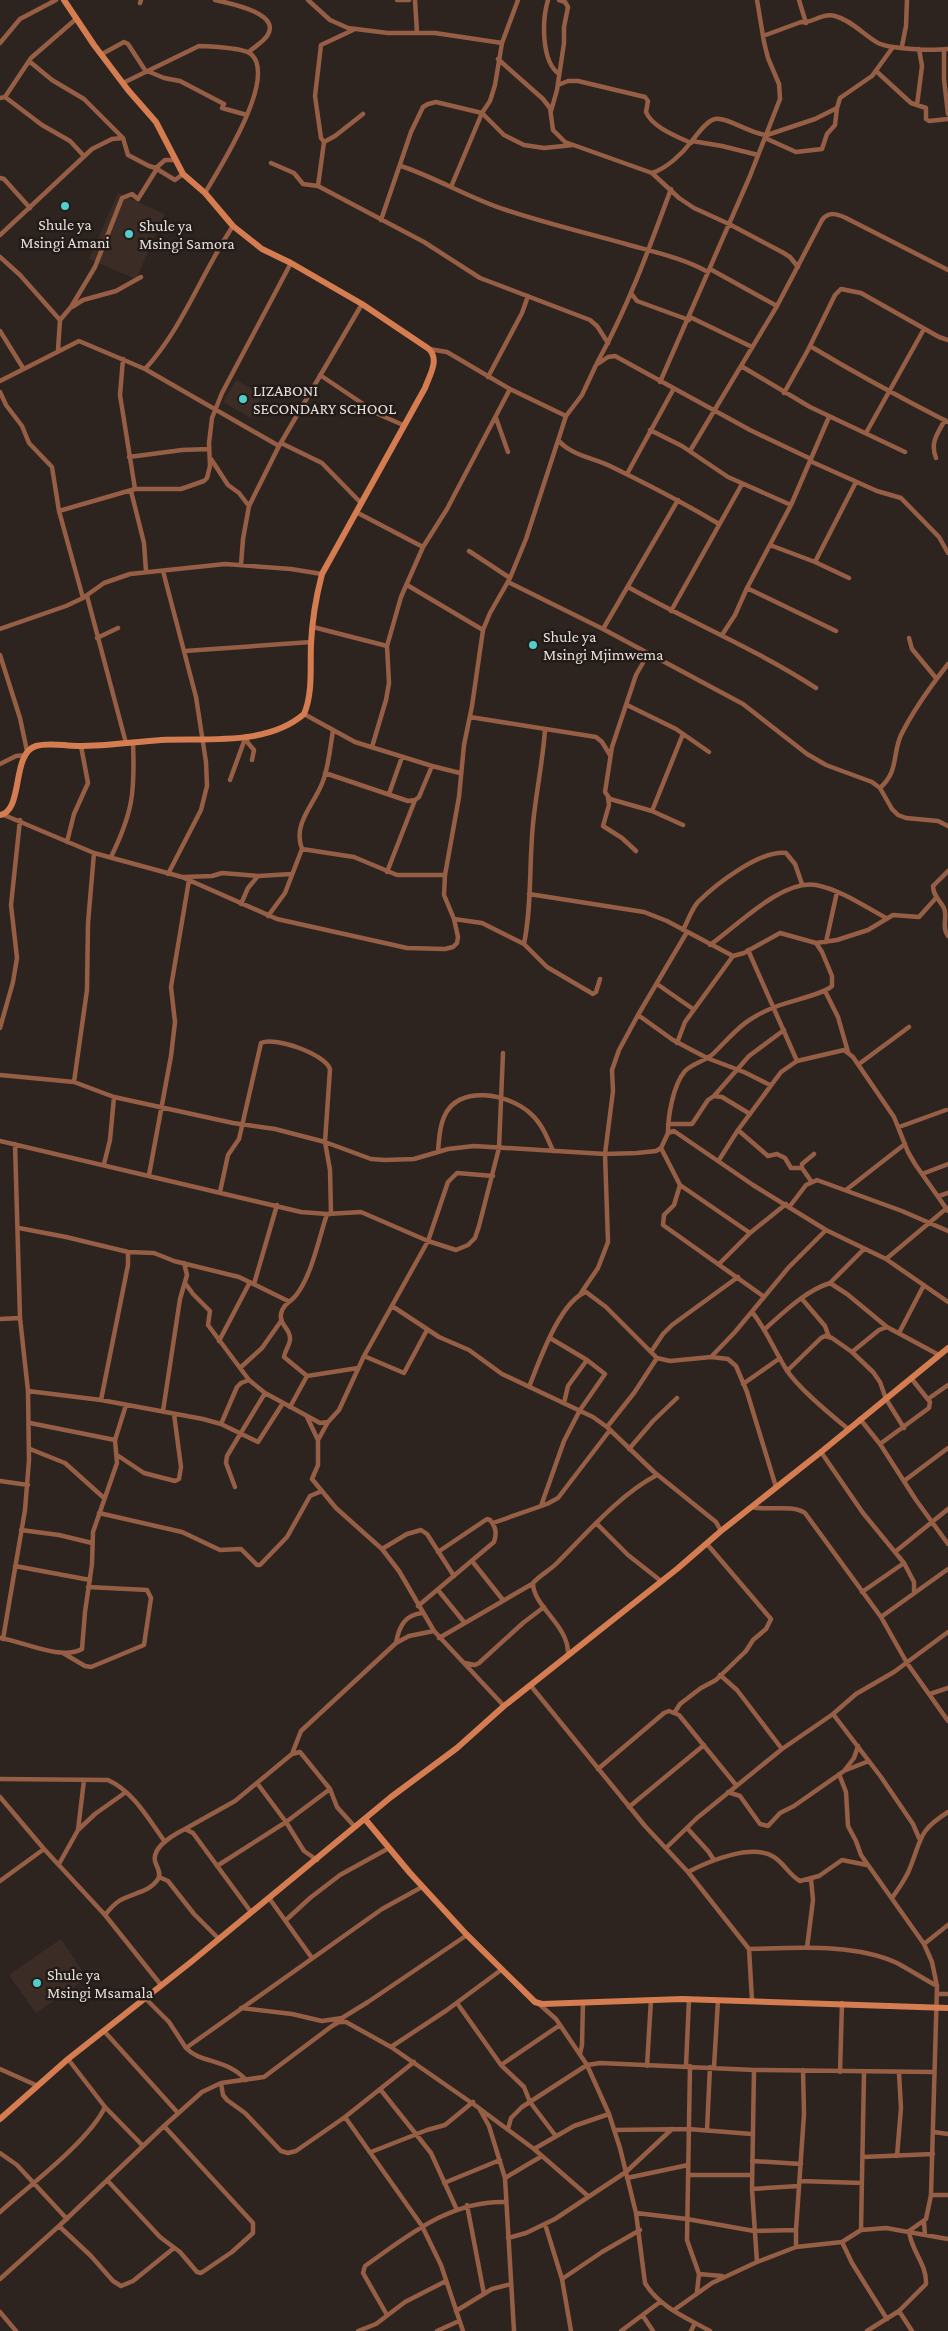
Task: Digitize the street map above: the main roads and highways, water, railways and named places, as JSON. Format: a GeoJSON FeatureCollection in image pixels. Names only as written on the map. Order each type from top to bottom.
{"type":"FeatureCollection","features":[{"type":"Feature","properties":{"kind":"place","name":"Shule ya Msingi Amani"},"geometry":{"type":"Point","coordinates":[65,206]}},
{"type":"Feature","properties":{"kind":"place","name":"Shule ya Msingi Samora"},"geometry":{"type":"Point","coordinates":[129,234]}},
{"type":"Feature","properties":{"kind":"place","name":"LIZABONI SECONDARY SCHOOL"},"geometry":{"type":"Point","coordinates":[243,399]}},
{"type":"Feature","properties":{"kind":"place","name":"Shule ya Msingi Mjimwema"},"geometry":{"type":"Point","coordinates":[533,645]}},
{"type":"Feature","properties":{"kind":"place","name":"Shule ya Msingi Msamala"},"geometry":{"type":"Point","coordinates":[37,1983]}}]}
